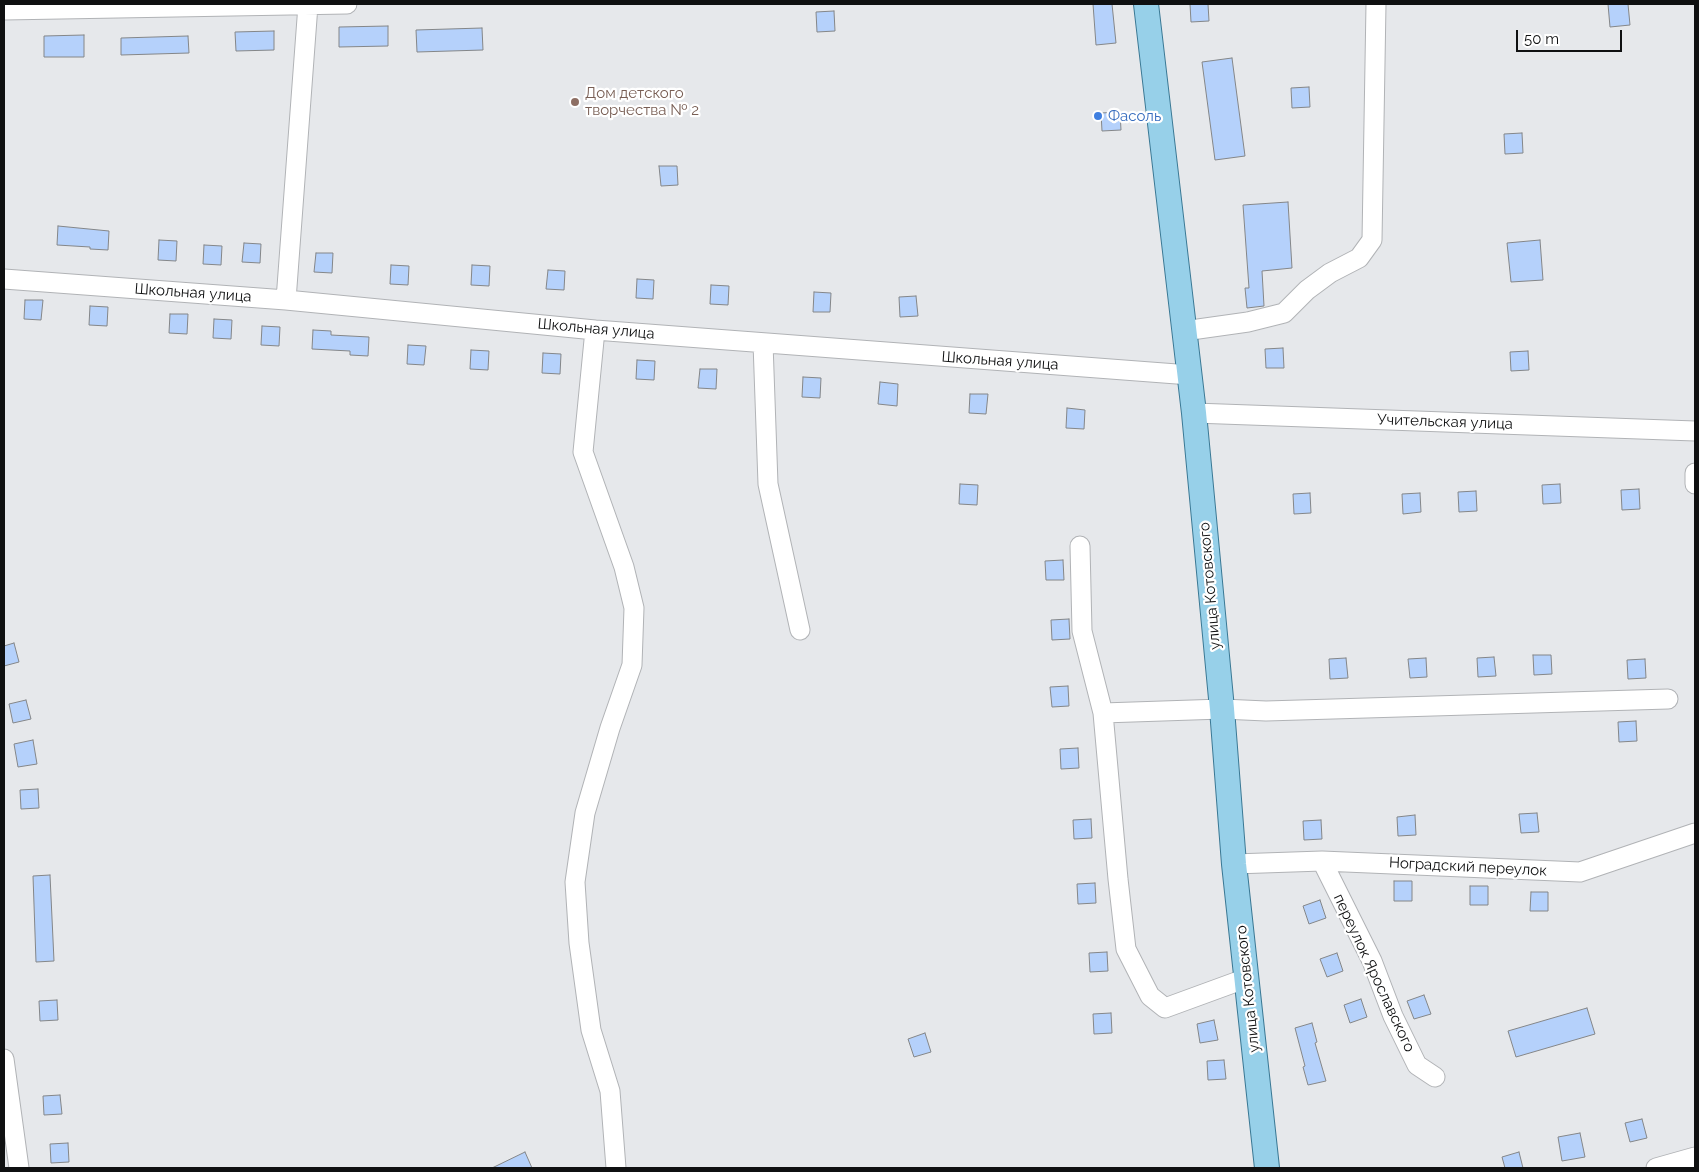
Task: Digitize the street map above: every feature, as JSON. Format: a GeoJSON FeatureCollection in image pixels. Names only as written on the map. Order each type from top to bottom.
{"type":"FeatureCollection","features":[{"type":"Feature","properties":{"kind":"main road","name":"улица Котовского"},"geometry":{"type":"LineString","coordinates":[[1146,4],[1194,413],[1222,710],[1234,864],[1267,1168]]}},
{"type":"Feature","properties":{"kind":"street"},"geometry":{"type":"LineString","coordinates":[[4,10],[347,4]]}},
{"type":"Feature","properties":{"kind":"street"},"geometry":{"type":"LineString","coordinates":[[1184,331],[1248,322],[1284,313],[1307,290],[1330,273],[1359,258],[1372,240],[1376,4]]}},
{"type":"Feature","properties":{"kind":"street"},"geometry":{"type":"LineString","coordinates":[[286,300],[308,5]]}},
{"type":"Feature","properties":{"kind":"street","name":"Школьная улица"},"geometry":{"type":"LineString","coordinates":[[4,279],[286,300],[594,330],[1190,375]]}},
{"type":"Feature","properties":{"kind":"street"},"geometry":{"type":"LineString","coordinates":[[594,330],[583,452],[624,566],[634,608],[632,665],[610,728],[586,813],[575,882],[579,943],[591,1030],[610,1090],[616,1168]]}},
{"type":"Feature","properties":{"kind":"street"},"geometry":{"type":"LineString","coordinates":[[763,342],[768,484],[800,630]]}},
{"type":"Feature","properties":{"kind":"street","name":"Учительская улица"},"geometry":{"type":"LineString","coordinates":[[1194,413],[1695,431]]}},
{"type":"Feature","properties":{"kind":"street"},"geometry":{"type":"LineString","coordinates":[[1695,473],[1695,484]]}},
{"type":"Feature","properties":{"kind":"street"},"geometry":{"type":"LineString","coordinates":[[1080,546],[1082,631],[1103,713],[1126,949],[1150,996],[1165,1008],[1247,978]]}},
{"type":"Feature","properties":{"kind":"street"},"geometry":{"type":"LineString","coordinates":[[1103,713],[1222,710],[1266,711],[1668,699]]}},
{"type":"Feature","properties":{"kind":"street","name":"Ноградский переулок"},"geometry":{"type":"LineString","coordinates":[[1234,864],[1322,860],[1580,872],[1695,833]]}},
{"type":"Feature","properties":{"kind":"street","name":"переулок Ярославского"},"geometry":{"type":"LineString","coordinates":[[1322,860],[1372,961],[1393,1016],[1417,1065],[1435,1078]]}},
{"type":"Feature","properties":{"kind":"street"},"geometry":{"type":"LineString","coordinates":[[4,1059],[18,1168]]}},
{"type":"Feature","properties":{"kind":"street"},"geometry":{"type":"LineString","coordinates":[[1656,1168],[1695,1157]]}},
{"type":"Feature","properties":{"kind":"building"},"geometry":{"type":"Polygon","coordinates":[[[1093,4],[1112,4],[1116,43],[1096,45],[1093,4]]]}},
{"type":"Feature","properties":{"kind":"building"},"geometry":{"type":"Polygon","coordinates":[[[1190,4],[1208,4],[1209,21],[1191,22],[1190,4]]]}},
{"type":"Feature","properties":{"kind":"building"},"geometry":{"type":"Polygon","coordinates":[[[1608,4],[1628,4],[1630,25],[1610,27],[1608,4]]]}},
{"type":"Feature","properties":{"kind":"building"},"geometry":{"type":"Polygon","coordinates":[[[834,11],[835,31],[817,32],[816,12],[834,11]]]}},
{"type":"Feature","properties":{"kind":"building"},"geometry":{"type":"Polygon","coordinates":[[[388,26],[388,46],[339,47],[339,27],[388,26]]]}},
{"type":"Feature","properties":{"kind":"building"},"geometry":{"type":"Polygon","coordinates":[[[482,28],[483,50],[417,52],[416,30],[482,28]]]}},
{"type":"Feature","properties":{"kind":"building"},"geometry":{"type":"Polygon","coordinates":[[[274,31],[274,50],[236,51],[235,32],[274,31]]]}},
{"type":"Feature","properties":{"kind":"building"},"geometry":{"type":"Polygon","coordinates":[[[84,35],[84,57],[44,57],[44,36],[84,35]]]}},
{"type":"Feature","properties":{"kind":"building"},"geometry":{"type":"Polygon","coordinates":[[[188,36],[189,53],[121,55],[121,38],[188,36]]]}},
{"type":"Feature","properties":{"kind":"building"},"geometry":{"type":"Polygon","coordinates":[[[1232,58],[1245,156],[1215,160],[1202,62],[1232,58]]]}},
{"type":"Feature","properties":{"kind":"building"},"geometry":{"type":"Polygon","coordinates":[[[1309,87],[1310,107],[1292,108],[1291,88],[1309,87]]]}},
{"type":"Feature","properties":{"kind":"building"},"geometry":{"type":"Polygon","coordinates":[[[1120,112],[1121,130],[1102,131],[1101,113],[1120,112]]]}},
{"type":"Feature","properties":{"kind":"building"},"geometry":{"type":"Polygon","coordinates":[[[1522,133],[1523,153],[1505,154],[1504,134],[1522,133]]]}},
{"type":"Feature","properties":{"kind":"building"},"geometry":{"type":"Polygon","coordinates":[[[659,166],[677,166],[678,185],[661,186],[659,166]]]}},
{"type":"Feature","properties":{"kind":"building"},"geometry":{"type":"Polygon","coordinates":[[[1288,202],[1292,268],[1262,271],[1264,306],[1247,308],[1245,288],[1249,288],[1243,205],[1288,202]]]}},
{"type":"Feature","properties":{"kind":"building"},"geometry":{"type":"Polygon","coordinates":[[[58,226],[109,231],[108,250],[57,245],[58,226]]]}},
{"type":"Feature","properties":{"kind":"building"},"geometry":{"type":"Polygon","coordinates":[[[159,240],[177,241],[176,261],[158,260],[159,240]]]}},
{"type":"Feature","properties":{"kind":"building"},"geometry":{"type":"Polygon","coordinates":[[[1540,240],[1543,280],[1511,282],[1507,243],[1540,240]]]}},
{"type":"Feature","properties":{"kind":"building"},"geometry":{"type":"Polygon","coordinates":[[[244,243],[261,244],[260,263],[242,262],[244,243]]]}},
{"type":"Feature","properties":{"kind":"building"},"geometry":{"type":"Polygon","coordinates":[[[204,245],[222,246],[221,265],[203,264],[204,245]]]}},
{"type":"Feature","properties":{"kind":"building"},"geometry":{"type":"Polygon","coordinates":[[[316,253],[333,253],[332,273],[314,272],[316,253]]]}},
{"type":"Feature","properties":{"kind":"building"},"geometry":{"type":"Polygon","coordinates":[[[391,265],[409,266],[408,285],[390,284],[391,265]]]}},
{"type":"Feature","properties":{"kind":"building"},"geometry":{"type":"Polygon","coordinates":[[[472,265],[490,266],[489,286],[471,285],[472,265]]]}},
{"type":"Feature","properties":{"kind":"building"},"geometry":{"type":"Polygon","coordinates":[[[548,270],[565,271],[564,290],[546,289],[548,270]]]}},
{"type":"Feature","properties":{"kind":"building"},"geometry":{"type":"Polygon","coordinates":[[[637,279],[654,280],[653,299],[636,298],[637,279]]]}},
{"type":"Feature","properties":{"kind":"building"},"geometry":{"type":"Polygon","coordinates":[[[711,285],[729,286],[728,305],[710,304],[711,285]]]}},
{"type":"Feature","properties":{"kind":"building"},"geometry":{"type":"Polygon","coordinates":[[[814,292],[831,293],[830,312],[813,312],[814,292]]]}},
{"type":"Feature","properties":{"kind":"building"},"geometry":{"type":"Polygon","coordinates":[[[916,296],[918,316],[900,317],[899,297],[916,296]]]}},
{"type":"Feature","properties":{"kind":"building"},"geometry":{"type":"Polygon","coordinates":[[[25,300],[43,300],[41,320],[24,319],[25,300]]]}},
{"type":"Feature","properties":{"kind":"building"},"geometry":{"type":"Polygon","coordinates":[[[90,306],[108,307],[107,326],[89,325],[90,306]]]}},
{"type":"Feature","properties":{"kind":"building"},"geometry":{"type":"Polygon","coordinates":[[[170,314],[188,314],[187,334],[169,333],[170,314]]]}},
{"type":"Feature","properties":{"kind":"building"},"geometry":{"type":"Polygon","coordinates":[[[214,319],[232,320],[231,339],[213,338],[214,319]]]}},
{"type":"Feature","properties":{"kind":"building"},"geometry":{"type":"Polygon","coordinates":[[[262,326],[280,327],[279,346],[261,345],[262,326]]]}},
{"type":"Feature","properties":{"kind":"building"},"geometry":{"type":"Polygon","coordinates":[[[313,330],[331,331],[331,335],[369,337],[368,356],[350,355],[350,351],[312,349],[313,330]]]}},
{"type":"Feature","properties":{"kind":"building"},"geometry":{"type":"Polygon","coordinates":[[[408,345],[426,346],[424,365],[407,364],[408,345]]]}},
{"type":"Feature","properties":{"kind":"building"},"geometry":{"type":"Polygon","coordinates":[[[1283,348],[1284,368],[1266,368],[1265,349],[1283,348]]]}},
{"type":"Feature","properties":{"kind":"building"},"geometry":{"type":"Polygon","coordinates":[[[471,350],[489,351],[488,370],[470,369],[471,350]]]}},
{"type":"Feature","properties":{"kind":"building"},"geometry":{"type":"Polygon","coordinates":[[[1528,351],[1529,370],[1511,371],[1510,352],[1528,351]]]}},
{"type":"Feature","properties":{"kind":"building"},"geometry":{"type":"Polygon","coordinates":[[[543,353],[561,354],[560,374],[542,373],[543,353]]]}},
{"type":"Feature","properties":{"kind":"building"},"geometry":{"type":"Polygon","coordinates":[[[637,360],[655,361],[654,380],[636,379],[637,360]]]}},
{"type":"Feature","properties":{"kind":"building"},"geometry":{"type":"Polygon","coordinates":[[[700,369],[717,369],[716,389],[698,388],[700,369]]]}},
{"type":"Feature","properties":{"kind":"building"},"geometry":{"type":"Polygon","coordinates":[[[803,377],[821,378],[820,398],[802,397],[803,377]]]}},
{"type":"Feature","properties":{"kind":"building"},"geometry":{"type":"Polygon","coordinates":[[[880,382],[898,384],[897,406],[878,404],[880,382]]]}},
{"type":"Feature","properties":{"kind":"building"},"geometry":{"type":"Polygon","coordinates":[[[970,394],[988,394],[986,414],[969,413],[970,394]]]}},
{"type":"Feature","properties":{"kind":"building"},"geometry":{"type":"Polygon","coordinates":[[[1067,408],[1085,410],[1084,429],[1066,428],[1067,408]]]}},
{"type":"Feature","properties":{"kind":"building"},"geometry":{"type":"Polygon","coordinates":[[[960,484],[978,485],[977,505],[959,504],[960,484]]]}},
{"type":"Feature","properties":{"kind":"building"},"geometry":{"type":"Polygon","coordinates":[[[1560,484],[1561,503],[1543,504],[1542,485],[1560,484]]]}},
{"type":"Feature","properties":{"kind":"building"},"geometry":{"type":"Polygon","coordinates":[[[1639,489],[1640,509],[1622,510],[1621,490],[1639,489]]]}},
{"type":"Feature","properties":{"kind":"building"},"geometry":{"type":"Polygon","coordinates":[[[1476,491],[1477,511],[1459,512],[1458,492],[1476,491]]]}},
{"type":"Feature","properties":{"kind":"building"},"geometry":{"type":"Polygon","coordinates":[[[1310,493],[1311,513],[1294,514],[1293,494],[1310,493]]]}},
{"type":"Feature","properties":{"kind":"building"},"geometry":{"type":"Polygon","coordinates":[[[1420,493],[1421,512],[1403,514],[1402,494],[1420,493]]]}},
{"type":"Feature","properties":{"kind":"building"},"geometry":{"type":"Polygon","coordinates":[[[1063,560],[1064,580],[1046,580],[1045,561],[1063,560]]]}},
{"type":"Feature","properties":{"kind":"building"},"geometry":{"type":"Polygon","coordinates":[[[1069,619],[1070,639],[1052,640],[1051,620],[1069,619]]]}},
{"type":"Feature","properties":{"kind":"building"},"geometry":{"type":"Polygon","coordinates":[[[14,643],[19,662],[4,666],[4,646],[14,643]]]}},
{"type":"Feature","properties":{"kind":"building"},"geometry":{"type":"Polygon","coordinates":[[[1533,655],[1551,655],[1552,674],[1534,675],[1533,655]]]}},
{"type":"Feature","properties":{"kind":"building"},"geometry":{"type":"Polygon","coordinates":[[[1494,657],[1496,676],[1478,677],[1477,658],[1494,657]]]}},
{"type":"Feature","properties":{"kind":"building"},"geometry":{"type":"Polygon","coordinates":[[[1346,658],[1348,678],[1330,679],[1329,659],[1346,658]]]}},
{"type":"Feature","properties":{"kind":"building"},"geometry":{"type":"Polygon","coordinates":[[[1426,658],[1427,677],[1410,678],[1408,659],[1426,658]]]}},
{"type":"Feature","properties":{"kind":"building"},"geometry":{"type":"Polygon","coordinates":[[[1645,659],[1646,678],[1628,679],[1627,660],[1645,659]]]}},
{"type":"Feature","properties":{"kind":"building"},"geometry":{"type":"Polygon","coordinates":[[[1068,686],[1069,706],[1052,707],[1050,687],[1068,686]]]}},
{"type":"Feature","properties":{"kind":"building"},"geometry":{"type":"Polygon","coordinates":[[[26,700],[31,719],[13,723],[9,704],[26,700]]]}},
{"type":"Feature","properties":{"kind":"building"},"geometry":{"type":"Polygon","coordinates":[[[1636,721],[1637,741],[1619,742],[1618,722],[1636,721]]]}},
{"type":"Feature","properties":{"kind":"building"},"geometry":{"type":"Polygon","coordinates":[[[33,740],[37,764],[18,767],[14,744],[33,740]]]}},
{"type":"Feature","properties":{"kind":"building"},"geometry":{"type":"Polygon","coordinates":[[[1078,748],[1079,768],[1061,769],[1060,749],[1078,748]]]}},
{"type":"Feature","properties":{"kind":"building"},"geometry":{"type":"Polygon","coordinates":[[[38,789],[39,808],[21,809],[20,790],[38,789]]]}},
{"type":"Feature","properties":{"kind":"building"},"geometry":{"type":"Polygon","coordinates":[[[1537,813],[1539,832],[1521,833],[1519,814],[1537,813]]]}},
{"type":"Feature","properties":{"kind":"building"},"geometry":{"type":"Polygon","coordinates":[[[1415,815],[1416,835],[1398,836],[1397,817],[1415,815]]]}},
{"type":"Feature","properties":{"kind":"building"},"geometry":{"type":"Polygon","coordinates":[[[1091,819],[1092,838],[1074,839],[1073,820],[1091,819]]]}},
{"type":"Feature","properties":{"kind":"building"},"geometry":{"type":"Polygon","coordinates":[[[1321,820],[1322,839],[1304,840],[1303,821],[1321,820]]]}},
{"type":"Feature","properties":{"kind":"building"},"geometry":{"type":"Polygon","coordinates":[[[50,875],[54,961],[36,962],[33,876],[50,875]]]}},
{"type":"Feature","properties":{"kind":"building"},"geometry":{"type":"Polygon","coordinates":[[[1394,881],[1412,881],[1412,901],[1394,901],[1394,881]]]}},
{"type":"Feature","properties":{"kind":"building"},"geometry":{"type":"Polygon","coordinates":[[[1095,883],[1096,903],[1078,904],[1077,884],[1095,883]]]}},
{"type":"Feature","properties":{"kind":"building"},"geometry":{"type":"Polygon","coordinates":[[[1470,886],[1488,886],[1488,905],[1470,905],[1470,886]]]}},
{"type":"Feature","properties":{"kind":"building"},"geometry":{"type":"Polygon","coordinates":[[[1531,892],[1548,892],[1548,911],[1530,911],[1531,892]]]}},
{"type":"Feature","properties":{"kind":"building"},"geometry":{"type":"Polygon","coordinates":[[[1320,900],[1326,918],[1309,924],[1303,906],[1320,900]]]}},
{"type":"Feature","properties":{"kind":"building"},"geometry":{"type":"Polygon","coordinates":[[[1107,952],[1108,971],[1090,972],[1089,953],[1107,952]]]}},
{"type":"Feature","properties":{"kind":"building"},"geometry":{"type":"Polygon","coordinates":[[[1337,953],[1343,971],[1327,977],[1320,959],[1337,953]]]}},
{"type":"Feature","properties":{"kind":"building"},"geometry":{"type":"Polygon","coordinates":[[[1424,995],[1431,1014],[1414,1019],[1407,1001],[1424,995]]]}},
{"type":"Feature","properties":{"kind":"building"},"geometry":{"type":"Polygon","coordinates":[[[1361,999],[1367,1017],[1350,1023],[1344,1005],[1361,999]]]}},
{"type":"Feature","properties":{"kind":"building"},"geometry":{"type":"Polygon","coordinates":[[[57,1000],[58,1020],[40,1021],[39,1001],[57,1000]]]}},
{"type":"Feature","properties":{"kind":"building"},"geometry":{"type":"Polygon","coordinates":[[[1587,1008],[1595,1034],[1516,1057],[1508,1031],[1587,1008]]]}},
{"type":"Feature","properties":{"kind":"building"},"geometry":{"type":"Polygon","coordinates":[[[1111,1013],[1112,1033],[1094,1034],[1093,1014],[1111,1013]]]}},
{"type":"Feature","properties":{"kind":"building"},"geometry":{"type":"Polygon","coordinates":[[[1214,1020],[1218,1040],[1200,1043],[1197,1024],[1214,1020]]]}},
{"type":"Feature","properties":{"kind":"building"},"geometry":{"type":"Polygon","coordinates":[[[1312,1023],[1317,1042],[1315,1043],[1326,1081],[1308,1085],[1295,1028],[1312,1023]]]}},
{"type":"Feature","properties":{"kind":"building"},"geometry":{"type":"Polygon","coordinates":[[[925,1033],[931,1052],[914,1057],[908,1039],[925,1033]]]}},
{"type":"Feature","properties":{"kind":"building"},"geometry":{"type":"Polygon","coordinates":[[[1224,1060],[1226,1079],[1208,1080],[1207,1061],[1224,1060]]]}},
{"type":"Feature","properties":{"kind":"building"},"geometry":{"type":"Polygon","coordinates":[[[60,1095],[62,1114],[44,1115],[43,1096],[60,1095]]]}},
{"type":"Feature","properties":{"kind":"building"},"geometry":{"type":"Polygon","coordinates":[[[1642,1119],[1647,1138],[1630,1142],[1625,1123],[1642,1119]]]}},
{"type":"Feature","properties":{"kind":"building"},"geometry":{"type":"Polygon","coordinates":[[[1580,1133],[1585,1157],[1562,1161],[1558,1137],[1580,1133]]]}},
{"type":"Feature","properties":{"kind":"building"},"geometry":{"type":"Polygon","coordinates":[[[68,1143],[69,1162],[51,1163],[50,1144],[68,1143]]]}},
{"type":"Feature","properties":{"kind":"building"},"geometry":{"type":"Polygon","coordinates":[[[525,1152],[532,1168],[492,1168],[525,1152]]]}},
{"type":"Feature","properties":{"kind":"building"},"geometry":{"type":"Polygon","coordinates":[[[1519,1152],[1523,1168],[1505,1168],[1502,1157],[1519,1152]]]}},
{"type":"Feature","properties":{"kind":"place","name":"Дом детского творчества № 2"},"geometry":{"type":"Point","coordinates":[575,102]}},
{"type":"Feature","properties":{"kind":"place","name":"Фасоль"},"geometry":{"type":"Point","coordinates":[1098,116]}}]}
